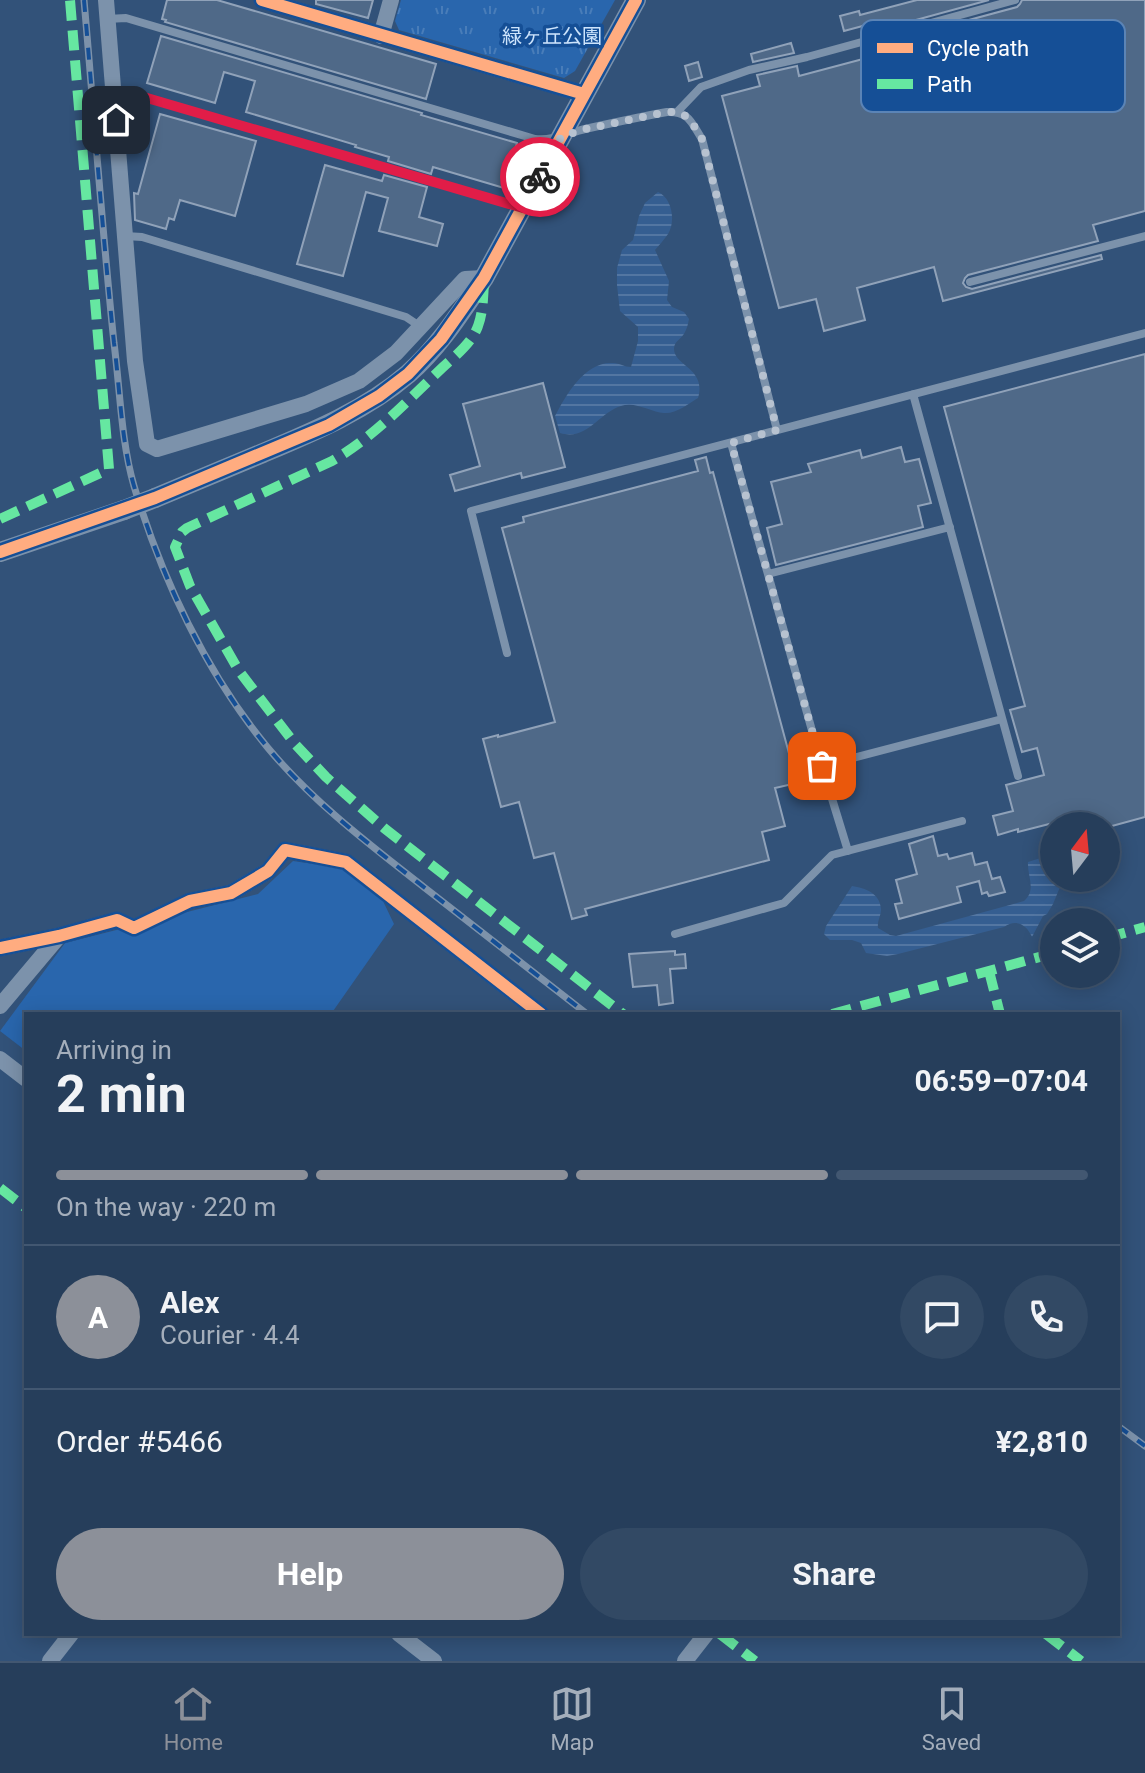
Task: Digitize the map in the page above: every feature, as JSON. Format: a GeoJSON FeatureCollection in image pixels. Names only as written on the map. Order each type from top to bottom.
{"type":"FeatureCollection","features":[{"type":"Feature","properties":{"kind":"street"},"geometry":{"type":"LineString","coordinates":[[106,0],[135,361],[147,444],[152,448],[291,409],[359,381],[396,353],[465,279],[484,278]]}},
{"type":"Feature","properties":{"kind":"street"},"geometry":{"type":"LineString","coordinates":[[262,0],[584,94]]}},
{"type":"Feature","properties":{"kind":"street"},"geometry":{"type":"LineString","coordinates":[[381,36],[391,0]]}},
{"type":"Feature","properties":{"kind":"street"},"geometry":{"type":"LineString","coordinates":[[0,552],[124,510],[329,425],[379,396],[408,374],[441,339],[484,278],[636,0]]}},
{"type":"Feature","properties":{"kind":"street"},"geometry":{"type":"LineString","coordinates":[[0,948],[117,920],[134,928],[190,901],[231,893],[268,871],[285,850],[346,862],[538,1012]]}},
{"type":"Feature","properties":{"kind":"street"},"geometry":{"type":"LineString","coordinates":[[0,1006],[59,936]]}},
{"type":"Feature","properties":{"kind":"street"},"geometry":{"type":"LineString","coordinates":[[0,1059],[24,1077]]}},
{"type":"Feature","properties":{"kind":"street"},"geometry":{"type":"LineString","coordinates":[[50,1661],[69,1636]]}},
{"type":"Feature","properties":{"kind":"street"},"geometry":{"type":"LineString","coordinates":[[402,1636],[434,1661]]}},
{"type":"Feature","properties":{"kind":"street"},"geometry":{"type":"LineString","coordinates":[[685,1661],[704,1636]]}},
{"type":"Feature","properties":{"kind":"lane"},"geometry":{"type":"LineString","coordinates":[[942,20],[1015,0]]}},
{"type":"Feature","properties":{"kind":"lane"},"geometry":{"type":"LineString","coordinates":[[107,19],[126,18],[535,139],[561,137],[581,130],[678,111],[688,116],[702,139],[777,430]]}},
{"type":"Feature","properties":{"kind":"lane"},"geometry":{"type":"LineString","coordinates":[[678,111],[701,87],[749,70],[861,42]]}},
{"type":"Feature","properties":{"kind":"lane"},"geometry":{"type":"LineString","coordinates":[[114,91],[130,93],[523,208]]}},
{"type":"Feature","properties":{"kind":"lane"},"geometry":{"type":"LineString","coordinates":[[125,236],[142,237],[336,294],[406,317],[421,327]]}},
{"type":"Feature","properties":{"kind":"lane"},"geometry":{"type":"LineString","coordinates":[[970,282],[1145,236]]}},
{"type":"Feature","properties":{"kind":"lane"},"geometry":{"type":"LineString","coordinates":[[507,653],[471,511],[1145,333]]}},
{"type":"Feature","properties":{"kind":"lane"},"geometry":{"type":"LineString","coordinates":[[913,394],[1018,776]]}},
{"type":"Feature","properties":{"kind":"lane"},"geometry":{"type":"LineString","coordinates":[[731,443],[848,851]]}},
{"type":"Feature","properties":{"kind":"lane"},"geometry":{"type":"LineString","coordinates":[[768,574],[950,527]]}},
{"type":"Feature","properties":{"kind":"lane"},"geometry":{"type":"LineString","coordinates":[[822,766],[1002,719]]}},
{"type":"Feature","properties":{"kind":"lane"},"geometry":{"type":"LineString","coordinates":[[675,934],[784,903],[832,855],[962,821]]}},
{"type":"Feature","properties":{"kind":"green space","name":"緑ヶ丘公園"},"geometry":{"type":"Polygon","coordinates":[[[401,0],[615,0],[575,71],[564,78],[399,30],[395,21],[401,0]]]}},
{"type":"Feature","properties":{"kind":"green space"},"geometry":{"type":"Polygon","coordinates":[[[293,861],[342,868],[383,901],[394,924],[332,1012],[24,1012],[24,1049],[0,1031],[65,943],[258,894],[293,861]]]}},
{"type":"Feature","properties":{"kind":"shaded area"},"geometry":{"type":"Polygon","coordinates":[[[658,192],[667,199],[672,217],[668,234],[655,250],[669,281],[667,300],[689,319],[684,334],[675,345],[675,354],[698,380],[698,398],[668,413],[632,405],[621,406],[586,430],[560,433],[555,416],[585,373],[603,364],[631,367],[638,341],[638,327],[620,311],[617,268],[622,250],[633,240],[645,203],[658,192]]]}},
{"type":"Feature","properties":{"kind":"shaded area"},"geometry":{"type":"Polygon","coordinates":[[[1040,858],[1040,892],[1058,892],[1051,908],[1040,908],[1040,922],[1032,937],[1024,926],[1013,923],[887,956],[866,953],[861,943],[830,940],[824,934],[852,886],[875,895],[881,909],[878,928],[896,936],[1024,901],[1031,888],[1028,862],[1040,858]]]}},
{"type":"Feature","properties":{"kind":"building"},"geometry":{"type":"Polygon","coordinates":[[[167,0],[217,0],[436,64],[426,99],[165,22],[162,19],[167,0]]]}},
{"type":"Feature","properties":{"kind":"building"},"geometry":{"type":"Polygon","coordinates":[[[316,0],[373,0],[368,18],[316,4],[316,0]]]}},
{"type":"Feature","properties":{"kind":"building"},"geometry":{"type":"Polygon","coordinates":[[[917,0],[989,0],[916,20],[861,20],[861,26],[844,31],[840,16],[859,11],[860,15],[917,0]]]}},
{"type":"Feature","properties":{"kind":"building"},"geometry":{"type":"Polygon","coordinates":[[[1022,0],[1145,0],[1145,211],[1093,225],[1098,241],[968,275],[963,283],[972,289],[1101,255],[1102,259],[943,301],[934,267],[857,288],[865,320],[824,331],[816,299],[779,308],[722,96],[760,86],[757,75],[797,66],[799,76],[861,60],[861,112],[1125,112],[1125,20],[969,20],[1020,4],[1022,0]]]}},
{"type":"Feature","properties":{"kind":"building"},"geometry":{"type":"Polygon","coordinates":[[[161,36],[517,143],[504,188],[433,167],[431,174],[388,161],[389,157],[356,145],[246,112],[255,81],[224,72],[215,103],[147,83],[161,36]]]}},
{"type":"Feature","properties":{"kind":"building"},"geometry":{"type":"Polygon","coordinates":[[[791,43],[794,53],[753,62],[751,54],[791,43]]]}},
{"type":"Feature","properties":{"kind":"building"},"geometry":{"type":"Polygon","coordinates":[[[698,62],[702,77],[689,81],[685,66],[698,62]]]}},
{"type":"Feature","properties":{"kind":"building"},"geometry":{"type":"Polygon","coordinates":[[[160,114],[256,141],[235,216],[180,200],[174,220],[169,218],[166,229],[135,220],[134,193],[138,194],[160,114]]]}},
{"type":"Feature","properties":{"kind":"building"},"geometry":{"type":"Polygon","coordinates":[[[325,165],[382,181],[384,175],[427,187],[419,217],[443,224],[437,246],[379,231],[388,198],[366,192],[343,276],[297,264],[325,165]]]}},
{"type":"Feature","properties":{"kind":"building"},"geometry":{"type":"Polygon","coordinates":[[[1145,354],[1145,817],[1120,824],[1120,812],[1040,812],[1040,826],[998,835],[993,816],[1013,811],[1006,785],[1044,775],[1037,748],[1022,752],[1010,710],[1025,706],[944,407],[1145,354]]]}},
{"type":"Feature","properties":{"kind":"building"},"geometry":{"type":"Polygon","coordinates":[[[543,383],[565,467],[522,478],[521,473],[455,491],[450,475],[480,466],[463,404],[543,383]]]}},
{"type":"Feature","properties":{"kind":"building"},"geometry":{"type":"Polygon","coordinates":[[[901,447],[905,462],[919,459],[931,503],[918,506],[923,527],[776,565],[767,528],[782,524],[771,482],[811,472],[808,464],[860,450],[862,458],[901,447]]]}},
{"type":"Feature","properties":{"kind":"building"},"geometry":{"type":"Polygon","coordinates":[[[706,457],[710,473],[713,472],[797,783],[775,788],[785,826],[762,832],[769,860],[585,909],[587,915],[572,919],[554,853],[534,858],[519,802],[501,807],[483,739],[555,722],[502,528],[524,522],[523,517],[698,471],[695,460],[706,457]]]}},
{"type":"Feature","properties":{"kind":"building"},"geometry":{"type":"Polygon","coordinates":[[[933,836],[938,856],[947,854],[949,859],[972,853],[975,865],[987,862],[992,879],[1000,877],[1005,892],[989,896],[987,892],[982,894],[979,881],[957,887],[961,902],[899,919],[895,904],[902,903],[896,880],[917,874],[909,844],[933,836]]]}},
{"type":"Feature","properties":{"kind":"building"},"geometry":{"type":"Polygon","coordinates":[[[675,951],[675,955],[685,954],[686,968],[670,969],[673,1003],[659,1005],[657,985],[633,987],[629,954],[675,951]]]}},
{"type":"Feature","properties":{"kind":"railway"},"geometry":{"type":"LineString","coordinates":[[84,0],[126,451],[145,521],[188,624],[246,719],[304,787],[384,856],[584,1012]]}},
{"type":"Feature","properties":{"kind":"railway"},"geometry":{"type":"LineString","coordinates":[[1120,1427],[1145,1446]]}},
{"type":"Feature","properties":{"kind":"marked path"},"geometry":{"type":"LineString","coordinates":[[0,519],[109,469],[70,0]]}},
{"type":"Feature","properties":{"kind":"marked path"},"geometry":{"type":"LineString","coordinates":[[484,283],[481,316],[472,338],[376,430],[332,461],[187,528],[175,547],[190,586],[239,671],[295,744],[326,777],[384,828],[620,1012]]}},
{"type":"Feature","properties":{"kind":"marked path"},"geometry":{"type":"LineString","coordinates":[[1120,934],[1145,927]]}},
{"type":"Feature","properties":{"kind":"marked path"},"geometry":{"type":"LineString","coordinates":[[839,1012],[1040,957]]}},
{"type":"Feature","properties":{"kind":"marked path"},"geometry":{"type":"LineString","coordinates":[[989,971],[999,1012]]}},
{"type":"Feature","properties":{"kind":"marked path"},"geometry":{"type":"LineString","coordinates":[[0,1188],[24,1206]]}},
{"type":"Feature","properties":{"kind":"marked path"},"geometry":{"type":"LineString","coordinates":[[723,1636],[755,1661]]}},
{"type":"Feature","properties":{"kind":"marked path"},"geometry":{"type":"LineString","coordinates":[[1049,1636],[1081,1661]]}},
{"type":"Feature","properties":{"kind":"cycle path"},"geometry":{"type":"LineString","coordinates":[[262,0],[584,94]]}},
{"type":"Feature","properties":{"kind":"cycle path"},"geometry":{"type":"LineString","coordinates":[[0,552],[155,498],[329,425],[379,396],[408,374],[441,339],[484,278],[636,0]]}},
{"type":"Feature","properties":{"kind":"cycle path"},"geometry":{"type":"LineString","coordinates":[[0,948],[117,920],[134,928],[190,901],[231,893],[268,871],[285,850],[346,862],[538,1012]]}},
{"type":"Feature","properties":{"kind":"way so far"},"geometry":{"type":"LineString","coordinates":[[540,177],[561,137],[581,130],[678,111],[688,116],[702,139],[777,430],[731,443],[822,766]]}},
{"type":"Feature","properties":{"kind":"route"},"geometry":{"type":"LineString","coordinates":[[116,120],[114,91],[122,91],[523,208],[540,177]]}}]}
